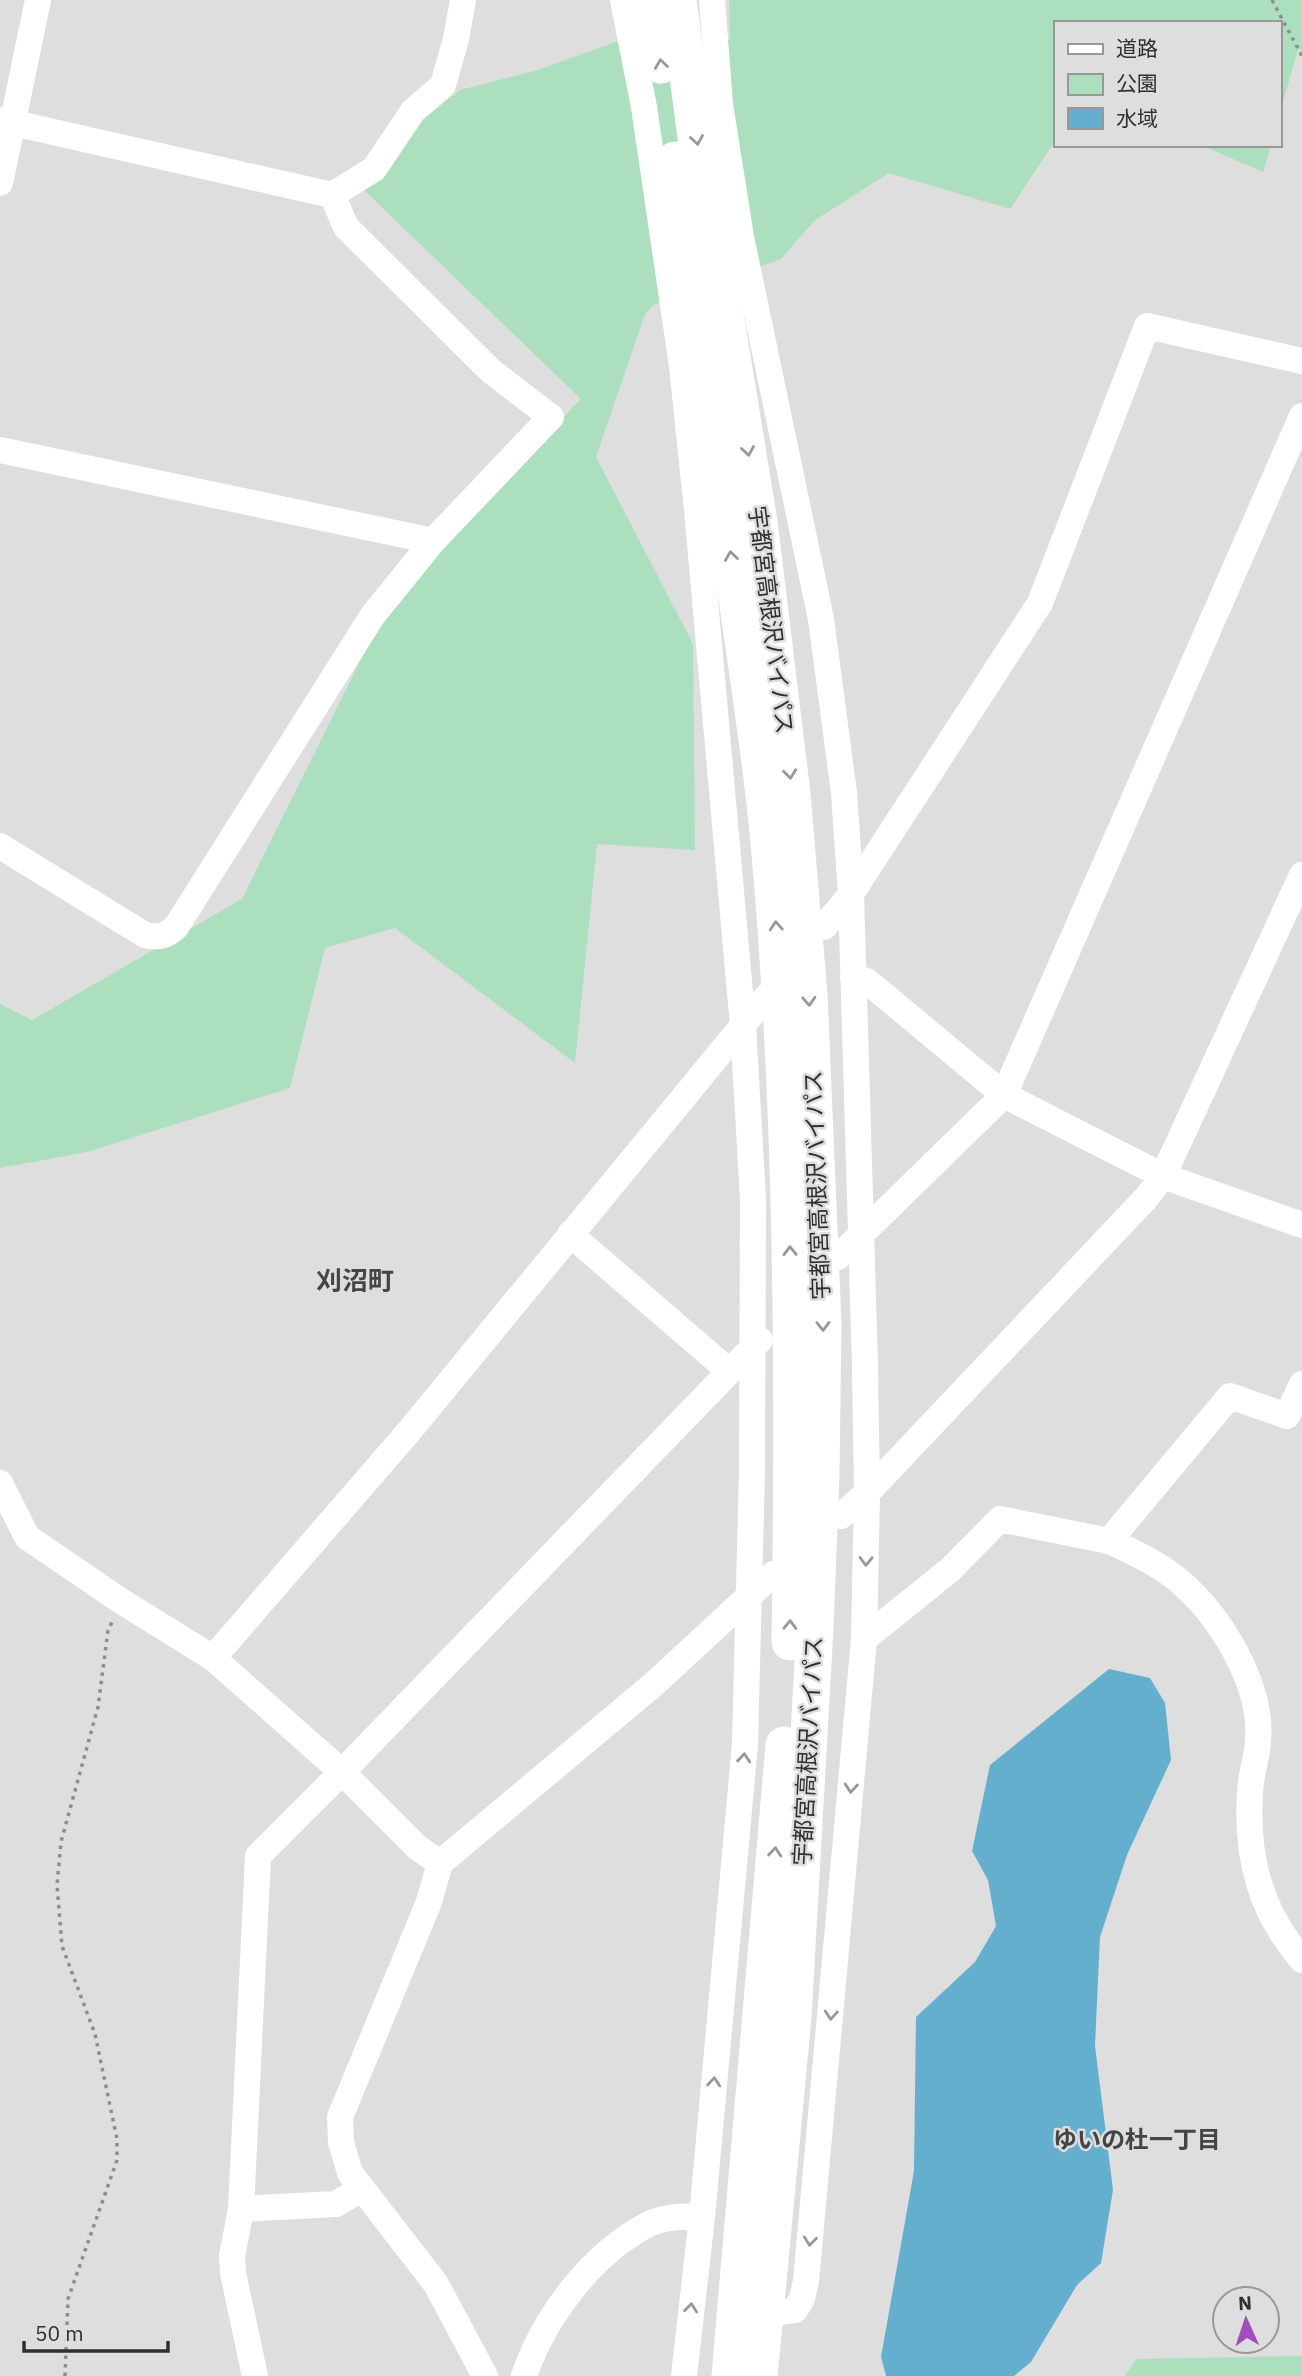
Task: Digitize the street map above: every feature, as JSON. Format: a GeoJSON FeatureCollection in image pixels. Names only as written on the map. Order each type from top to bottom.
{"type":"FeatureCollection","features":[{"type":"Feature","properties":{"kind":"highway","name":"宇都宮高根沢バイパス"},"geometry":{"type":"LineString","coordinates":[[666,3],[769,839],[777,935],[788,1149],[793,1416],[789,1683],[730,2376]]}},
{"type":"Feature","properties":{"kind":"highway","name":"宇都宮高根沢バイパス"},"geometry":{"type":"LineString","coordinates":[[666,3],[696,137],[759,522],[792,794],[809,994],[823,1324],[821,1474],[813,1654],[789,2076],[759,2376]]}},
{"type":"Feature","properties":{"kind":"highway"},"geometry":{"type":"LineString","coordinates":[[708,2376],[724,2224],[769,1920]]}},
{"type":"Feature","properties":{"kind":"highway"},"geometry":{"type":"LineString","coordinates":[[783,2376],[782,2312],[789,2076]]}},
{"type":"Feature","properties":{"kind":"street"},"geometry":{"type":"LineString","coordinates":[[0,183],[6,121],[38,0]]}},
{"type":"Feature","properties":{"kind":"street"},"geometry":{"type":"LineString","coordinates":[[6,121],[332,195],[374,169],[413,111],[443,85],[457,39],[463,0]]}},
{"type":"Feature","properties":{"kind":"street"},"geometry":{"type":"LineString","coordinates":[[666,3],[720,104],[741,237],[821,619],[844,793],[851,894],[867,1493],[864,1639],[806,2281],[802,2299],[795,2309],[782,2312]]}},
{"type":"Feature","properties":{"kind":"street"},"geometry":{"type":"LineString","coordinates":[[666,3],[645,107],[682,366],[697,510],[743,1026],[753,1199],[754,1346],[744,1756],[702,2217],[684,2376]]}},
{"type":"Feature","properties":{"kind":"street"},"geometry":{"type":"LineString","coordinates":[[0,846],[135,929],[155,937],[167,935],[176,927],[373,615],[433,541],[551,417],[491,371],[346,227],[332,195]]}},
{"type":"Feature","properties":{"kind":"street"},"geometry":{"type":"LineString","coordinates":[[824,927],[851,894],[1040,603],[1147,326],[1302,361]]}},
{"type":"Feature","properties":{"kind":"street"},"geometry":{"type":"LineString","coordinates":[[838,1257],[1004,1096],[1302,416]]}},
{"type":"Feature","properties":{"kind":"street"},"geometry":{"type":"LineString","coordinates":[[0,450],[433,541]]}},
{"type":"Feature","properties":{"kind":"street"},"geometry":{"type":"LineString","coordinates":[[841,1516],[867,1493],[1147,1197],[1163,1176],[1302,875]]}},
{"type":"Feature","properties":{"kind":"street"},"geometry":{"type":"LineString","coordinates":[[853,977],[867,981],[1004,1096],[1163,1176],[1302,1225]]}},
{"type":"Feature","properties":{"kind":"street"},"geometry":{"type":"LineString","coordinates":[[213,1658],[411,1429],[767,996]]}},
{"type":"Feature","properties":{"kind":"street"},"geometry":{"type":"LineString","coordinates":[[570,1234],[729,1371]]}},
{"type":"Feature","properties":{"kind":"street"},"geometry":{"type":"LineString","coordinates":[[255,2376],[233,2273],[232,2256],[241,2209],[258,1856],[780,1318]]}},
{"type":"Feature","properties":{"kind":"street"},"geometry":{"type":"LineString","coordinates":[[1109,1541],[1230,1396],[1287,1416],[1302,1384]]}},
{"type":"Feature","properties":{"kind":"street"},"geometry":{"type":"LineString","coordinates":[[0,1483],[27,1536],[121,1601],[213,1658],[342,1772],[418,1848],[440,1863]]}},
{"type":"Feature","properties":{"kind":"street"},"geometry":{"type":"LineString","coordinates":[[864,1639],[951,1569],[1000,1519],[1109,1541],[1130,1550],[1177,1579],[1211,1613],[1234,1648],[1253,1691],[1259,1740],[1250,1791],[1250,1846],[1262,1897],[1284,1940],[1302,1960]]}},
{"type":"Feature","properties":{"kind":"street"},"geometry":{"type":"LineString","coordinates":[[485,2376],[436,2284],[350,2174],[341,2143],[340,2117],[429,1902],[440,1863],[654,1684],[773,1574]]}},
{"type":"Feature","properties":{"kind":"street"},"geometry":{"type":"LineString","coordinates":[[241,2209],[336,2204],[362,2189]]}},
{"type":"Feature","properties":{"kind":"street"},"geometry":{"type":"LineString","coordinates":[[524,2376],[546,2327],[601,2259],[650,2223],[678,2216],[702,2217]]}},
{"type":"Feature","properties":{"kind":"path"},"geometry":{"type":"LineString","coordinates":[[1272,0],[1302,56]]}},
{"type":"Feature","properties":{"kind":"path"},"geometry":{"type":"LineString","coordinates":[[65,2376],[68,2300],[117,2160],[117,2139],[95,2034],[62,1946],[57,1885],[61,1842],[97,1707],[108,1631],[121,1601]]}},
{"type":"Feature","properties":{"kind":"green space"},"geometry":{"type":"Polygon","coordinates":[[[729,0],[1302,0],[1302,49],[1298,50],[1281,108],[1281,21],[1054,21],[1054,143],[1010,209],[889,173],[815,220],[781,259],[654,305],[645,314],[596,457],[693,644],[695,850],[597,844],[575,1063],[395,928],[325,948],[290,1088],[87,1152],[0,1168],[0,1004],[32,1020],[242,899],[393,595],[581,399],[366,192],[359,171],[460,90],[538,70],[615,42],[730,40],[729,0]]]}},
{"type":"Feature","properties":{"kind":"green space"},"geometry":{"type":"Polygon","coordinates":[[[1206,147],[1270,147],[1263,172],[1206,147]]]}},
{"type":"Feature","properties":{"kind":"green space"},"geometry":{"type":"Polygon","coordinates":[[[1302,2356],[1302,2376],[1125,2376],[1136,2359],[1302,2356]]]}},
{"type":"Feature","properties":{"kind":"water"},"geometry":{"type":"Polygon","coordinates":[[[1109,1669],[1150,1678],[1165,1703],[1171,1760],[1127,1855],[1100,1937],[1095,2046],[1113,2190],[1101,2263],[1077,2285],[1031,2362],[1014,2376],[886,2376],[881,2357],[914,2171],[916,2017],[975,1962],[996,1926],[988,1880],[972,1851],[990,1765],[1109,1669]]]}},
{"type":"Feature","properties":{"kind":"district","name":"刈沼町"},"geometry":{"type":"Point","coordinates":[355,1281]}},
{"type":"Feature","properties":{"kind":"district","name":"ゆいの杜一丁目"},"geometry":{"type":"Point","coordinates":[1137,2140]}}]}
